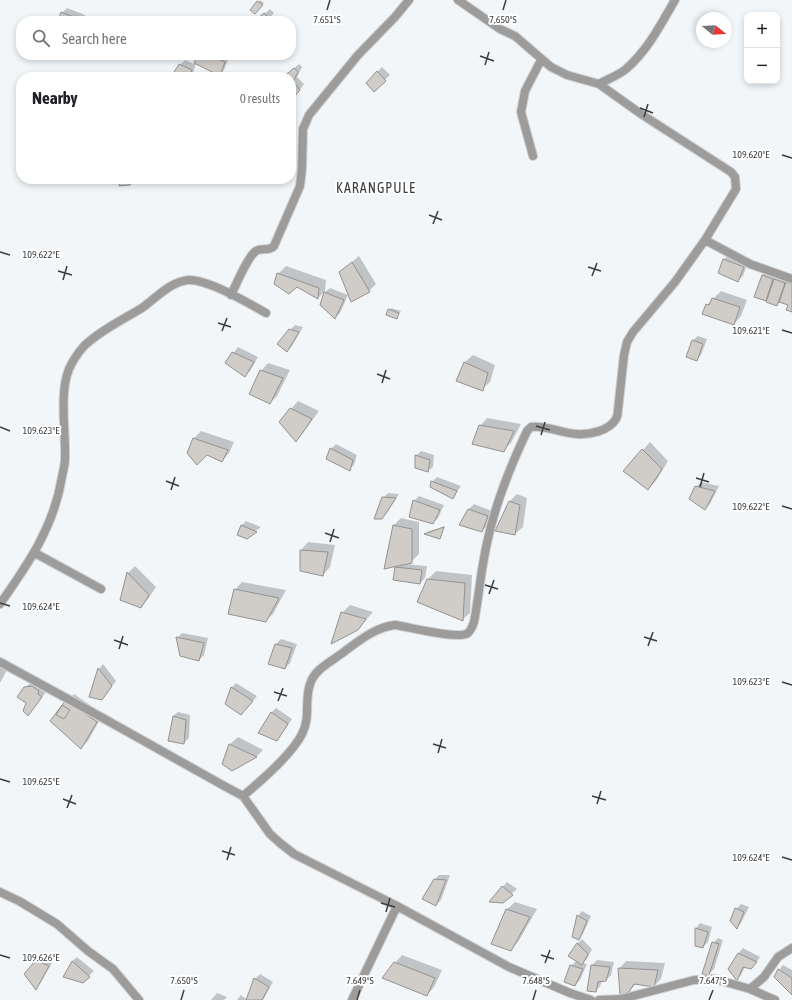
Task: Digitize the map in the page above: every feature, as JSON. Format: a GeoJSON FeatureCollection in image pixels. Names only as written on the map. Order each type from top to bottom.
{"type":"FeatureCollection","features":[{"type":"Feature","properties":{"kind":"street"},"geometry":{"type":"LineString","coordinates":[[232,295],[252,254],[259,249],[269,250],[274,246],[296,196],[301,179],[303,129],[308,115],[358,55],[395,17],[409,0]]}},
{"type":"Feature","properties":{"kind":"street"},"geometry":{"type":"LineString","coordinates":[[243,796],[261,781],[295,745],[302,735],[307,722],[308,688],[314,675],[321,668],[365,636],[388,625],[450,635],[462,636],[468,633],[474,622],[492,520],[505,480],[527,431],[531,427],[538,426],[577,434],[600,431],[611,425],[616,419],[618,410],[624,355],[627,342],[633,332],[675,282],[704,240],[736,189],[735,177],[731,172],[641,114],[599,84],[567,74],[551,67],[541,60],[515,36],[500,28],[458,0]]}},
{"type":"Feature","properties":{"kind":"street"},"geometry":{"type":"LineString","coordinates":[[599,84],[626,70],[649,43],[675,0]]}},
{"type":"Feature","properties":{"kind":"street"},"geometry":{"type":"LineString","coordinates":[[533,156],[521,112],[525,91],[541,60]]}},
{"type":"Feature","properties":{"kind":"street"},"geometry":{"type":"LineString","coordinates":[[704,240],[750,264],[792,279]]}},
{"type":"Feature","properties":{"kind":"street"},"geometry":{"type":"LineString","coordinates":[[0,604],[35,553],[60,493],[65,461],[65,385],[69,369],[77,354],[102,332],[148,304],[178,282],[188,280],[198,281],[232,295],[266,313]]}},
{"type":"Feature","properties":{"kind":"street"},"geometry":{"type":"LineString","coordinates":[[35,553],[101,589]]}},
{"type":"Feature","properties":{"kind":"street"},"geometry":{"type":"LineString","coordinates":[[0,662],[243,796],[270,834],[280,843],[301,857],[397,906],[509,967],[570,993],[591,1000]]}},
{"type":"Feature","properties":{"kind":"street"},"geometry":{"type":"LineString","coordinates":[[0,892],[19,901],[57,924],[88,951],[113,969],[139,1000]]}},
{"type":"Feature","properties":{"kind":"street"},"geometry":{"type":"LineString","coordinates":[[352,1000],[397,906]]}},
{"type":"Feature","properties":{"kind":"street"},"geometry":{"type":"LineString","coordinates":[[750,989],[764,976],[778,957],[792,948]]}},
{"type":"Feature","properties":{"kind":"street"},"geometry":{"type":"LineString","coordinates":[[599,1000],[621,999],[694,980],[715,979],[750,989],[775,1000]]}},
{"type":"Feature","properties":{"kind":"building"},"geometry":{"type":"Polygon","coordinates":[[[257,1],[263,5],[255,14],[250,10],[257,1]]]}},
{"type":"Feature","properties":{"kind":"building"},"geometry":{"type":"Polygon","coordinates":[[[61,12],[71,16],[60,16],[61,12]]]}},
{"type":"Feature","properties":{"kind":"building"},"geometry":{"type":"Polygon","coordinates":[[[196,60],[220,60],[225,62],[221,72],[212,72],[194,63],[196,60]]]}},
{"type":"Feature","properties":{"kind":"building"},"geometry":{"type":"Polygon","coordinates":[[[179,64],[192,70],[191,72],[174,72],[179,64]]]}},
{"type":"Feature","properties":{"kind":"building"},"geometry":{"type":"Polygon","coordinates":[[[294,68],[298,72],[296,76],[296,72],[289,72],[294,68]]]}},
{"type":"Feature","properties":{"kind":"building"},"geometry":{"type":"Polygon","coordinates":[[[377,71],[386,81],[374,92],[366,83],[377,71]]]}},
{"type":"Feature","properties":{"kind":"building"},"geometry":{"type":"Polygon","coordinates":[[[296,85],[300,90],[296,95],[296,85]]]}},
{"type":"Feature","properties":{"kind":"building"},"geometry":{"type":"Polygon","coordinates":[[[120,184],[130,184],[130,185],[119,186],[120,184]]]}},
{"type":"Feature","properties":{"kind":"building"},"geometry":{"type":"Polygon","coordinates":[[[723,259],[744,267],[738,282],[718,273],[723,259]]]}},
{"type":"Feature","properties":{"kind":"building"},"geometry":{"type":"Polygon","coordinates":[[[352,262],[370,292],[351,302],[339,272],[352,262]]]}},
{"type":"Feature","properties":{"kind":"building"},"geometry":{"type":"Polygon","coordinates":[[[277,273],[319,288],[318,299],[297,287],[289,294],[274,284],[277,273]]]}},
{"type":"Feature","properties":{"kind":"building"},"geometry":{"type":"Polygon","coordinates":[[[762,275],[773,279],[766,301],[754,297],[762,275]]]}},
{"type":"Feature","properties":{"kind":"building"},"geometry":{"type":"Polygon","coordinates":[[[774,279],[785,283],[777,306],[766,302],[774,279]]]}},
{"type":"Feature","properties":{"kind":"building"},"geometry":{"type":"Polygon","coordinates":[[[786,282],[792,284],[792,312],[786,310],[788,305],[779,302],[786,282]]]}},
{"type":"Feature","properties":{"kind":"building"},"geometry":{"type":"Polygon","coordinates":[[[324,292],[344,300],[335,319],[320,305],[324,292]]]}},
{"type":"Feature","properties":{"kind":"building"},"geometry":{"type":"Polygon","coordinates":[[[712,298],[740,307],[734,325],[702,314],[706,304],[709,305],[712,298]]]}},
{"type":"Feature","properties":{"kind":"building"},"geometry":{"type":"Polygon","coordinates":[[[388,309],[399,313],[397,319],[386,315],[388,309]]]}},
{"type":"Feature","properties":{"kind":"building"},"geometry":{"type":"Polygon","coordinates":[[[289,329],[299,332],[287,352],[277,344],[289,329]]]}},
{"type":"Feature","properties":{"kind":"building"},"geometry":{"type":"Polygon","coordinates":[[[692,340],[703,344],[697,361],[686,357],[692,340]]]}},
{"type":"Feature","properties":{"kind":"building"},"geometry":{"type":"Polygon","coordinates":[[[232,352],[254,362],[245,377],[225,363],[232,352]]]}},
{"type":"Feature","properties":{"kind":"building"},"geometry":{"type":"Polygon","coordinates":[[[464,362],[488,373],[483,391],[456,381],[464,362]]]}},
{"type":"Feature","properties":{"kind":"building"},"geometry":{"type":"Polygon","coordinates":[[[260,370],[283,378],[270,404],[249,394],[260,370]]]}},
{"type":"Feature","properties":{"kind":"building"},"geometry":{"type":"Polygon","coordinates":[[[290,408],[312,419],[296,442],[279,422],[290,408]]]}},
{"type":"Feature","properties":{"kind":"building"},"geometry":{"type":"Polygon","coordinates":[[[479,425],[514,431],[504,452],[472,444],[479,425]]]}},
{"type":"Feature","properties":{"kind":"building"},"geometry":{"type":"Polygon","coordinates":[[[193,438],[228,450],[222,462],[207,455],[197,465],[187,453],[193,438]]]}},
{"type":"Feature","properties":{"kind":"building"},"geometry":{"type":"Polygon","coordinates":[[[330,448],[353,460],[350,471],[326,459],[330,448]]]}},
{"type":"Feature","properties":{"kind":"building"},"geometry":{"type":"Polygon","coordinates":[[[642,449],[662,469],[648,490],[623,471],[642,449]]]}},
{"type":"Feature","properties":{"kind":"building"},"geometry":{"type":"Polygon","coordinates":[[[415,455],[430,460],[428,472],[415,468],[415,455]]]}},
{"type":"Feature","properties":{"kind":"building"},"geometry":{"type":"Polygon","coordinates":[[[431,481],[457,491],[453,499],[430,487],[431,481]]]}},
{"type":"Feature","properties":{"kind":"building"},"geometry":{"type":"Polygon","coordinates":[[[695,486],[715,491],[705,510],[689,499],[695,486]]]}},
{"type":"Feature","properties":{"kind":"building"},"geometry":{"type":"Polygon","coordinates":[[[382,497],[396,498],[382,519],[374,519],[382,497]]]}},
{"type":"Feature","properties":{"kind":"building"},"geometry":{"type":"Polygon","coordinates":[[[413,500],[440,510],[433,524],[409,517],[413,500]]]}},
{"type":"Feature","properties":{"kind":"building"},"geometry":{"type":"Polygon","coordinates":[[[509,501],[520,505],[515,535],[495,531],[509,501]]]}},
{"type":"Feature","properties":{"kind":"building"},"geometry":{"type":"Polygon","coordinates":[[[468,509],[488,516],[482,532],[459,525],[468,509]]]}},
{"type":"Feature","properties":{"kind":"building"},"geometry":{"type":"Polygon","coordinates":[[[241,525],[257,532],[247,539],[237,535],[241,525]]]}},
{"type":"Feature","properties":{"kind":"building"},"geometry":{"type":"Polygon","coordinates":[[[393,525],[412,529],[412,563],[384,569],[393,525]]]}},
{"type":"Feature","properties":{"kind":"building"},"geometry":{"type":"Polygon","coordinates":[[[444,527],[440,539],[424,534],[444,527]]]}},
{"type":"Feature","properties":{"kind":"building"},"geometry":{"type":"Polygon","coordinates":[[[300,550],[328,552],[323,576],[300,571],[300,550]]]}},
{"type":"Feature","properties":{"kind":"building"},"geometry":{"type":"Polygon","coordinates":[[[395,567],[422,570],[420,584],[393,580],[395,567]]]}},
{"type":"Feature","properties":{"kind":"building"},"geometry":{"type":"Polygon","coordinates":[[[127,572],[149,595],[141,608],[120,600],[127,572]]]}},
{"type":"Feature","properties":{"kind":"building"},"geometry":{"type":"Polygon","coordinates":[[[427,579],[465,583],[463,621],[417,602],[427,579]]]}},
{"type":"Feature","properties":{"kind":"building"},"geometry":{"type":"Polygon","coordinates":[[[234,589],[279,598],[266,622],[228,614],[234,589]]]}},
{"type":"Feature","properties":{"kind":"building"},"geometry":{"type":"Polygon","coordinates":[[[341,612],[366,619],[358,630],[331,644],[341,612]]]}},
{"type":"Feature","properties":{"kind":"building"},"geometry":{"type":"Polygon","coordinates":[[[176,637],[204,643],[199,661],[180,656],[176,637]]]}},
{"type":"Feature","properties":{"kind":"building"},"geometry":{"type":"Polygon","coordinates":[[[275,644],[292,648],[285,669],[268,664],[275,644]]]}},
{"type":"Feature","properties":{"kind":"building"},"geometry":{"type":"Polygon","coordinates":[[[98,668],[112,686],[102,700],[89,697],[98,668]]]}},
{"type":"Feature","properties":{"kind":"building"},"geometry":{"type":"Polygon","coordinates":[[[32,686],[39,691],[38,694],[42,697],[28,716],[23,711],[26,703],[17,697],[24,687],[32,686]]]}},
{"type":"Feature","properties":{"kind":"building"},"geometry":{"type":"Polygon","coordinates":[[[231,687],[253,701],[241,715],[225,704],[231,687]]]}},
{"type":"Feature","properties":{"kind":"building"},"geometry":{"type":"Polygon","coordinates":[[[66,700],[97,722],[81,749],[50,721],[66,700]]]}},
{"type":"Feature","properties":{"kind":"building"},"geometry":{"type":"Polygon","coordinates":[[[62,705],[70,710],[64,719],[56,715],[62,705]]]}},
{"type":"Feature","properties":{"kind":"building"},"geometry":{"type":"Polygon","coordinates":[[[271,712],[288,724],[277,741],[258,733],[271,712]]]}},
{"type":"Feature","properties":{"kind":"building"},"geometry":{"type":"Polygon","coordinates":[[[173,716],[186,720],[184,744],[168,741],[173,716]]]}},
{"type":"Feature","properties":{"kind":"building"},"geometry":{"type":"Polygon","coordinates":[[[229,744],[257,757],[232,771],[222,764],[229,744]]]}},
{"type":"Feature","properties":{"kind":"building"},"geometry":{"type":"Polygon","coordinates":[[[434,879],[446,880],[436,906],[422,899],[434,879]]]}},
{"type":"Feature","properties":{"kind":"building"},"geometry":{"type":"Polygon","coordinates":[[[502,886],[513,895],[503,903],[489,902],[502,886]]]}},
{"type":"Feature","properties":{"kind":"building"},"geometry":{"type":"Polygon","coordinates":[[[735,908],[744,912],[737,929],[730,921],[735,908]]]}},
{"type":"Feature","properties":{"kind":"building"},"geometry":{"type":"Polygon","coordinates":[[[506,909],[530,917],[511,951],[491,944],[506,909]]]}},
{"type":"Feature","properties":{"kind":"building"},"geometry":{"type":"Polygon","coordinates":[[[577,915],[587,921],[579,940],[572,937],[577,915]]]}},
{"type":"Feature","properties":{"kind":"building"},"geometry":{"type":"Polygon","coordinates":[[[695,928],[708,932],[703,948],[695,946],[695,928]]]}},
{"type":"Feature","properties":{"kind":"building"},"geometry":{"type":"Polygon","coordinates":[[[712,942],[719,944],[709,975],[702,974],[712,942]]]}},
{"type":"Feature","properties":{"kind":"building"},"geometry":{"type":"Polygon","coordinates":[[[577,943],[588,954],[582,965],[568,956],[577,943]]]}},
{"type":"Feature","properties":{"kind":"building"},"geometry":{"type":"Polygon","coordinates":[[[738,953],[757,962],[751,969],[743,967],[737,981],[728,969],[738,953]]]}},
{"type":"Feature","properties":{"kind":"building"},"geometry":{"type":"Polygon","coordinates":[[[36,960],[49,966],[36,990],[24,974],[36,960]]]}},
{"type":"Feature","properties":{"kind":"building"},"geometry":{"type":"Polygon","coordinates":[[[72,961],[90,977],[83,983],[63,977],[72,961]]]}},
{"type":"Feature","properties":{"kind":"building"},"geometry":{"type":"Polygon","coordinates":[[[394,962],[435,978],[427,996],[382,978],[394,962]]]}},
{"type":"Feature","properties":{"kind":"building"},"geometry":{"type":"Polygon","coordinates":[[[570,965],[583,969],[575,986],[564,982],[570,965]]]}},
{"type":"Feature","properties":{"kind":"building"},"geometry":{"type":"Polygon","coordinates":[[[591,965],[610,967],[606,981],[598,982],[596,992],[587,991],[591,965]]]}},
{"type":"Feature","properties":{"kind":"building"},"geometry":{"type":"Polygon","coordinates":[[[618,968],[658,970],[654,987],[634,984],[629,992],[620,995],[618,968]]]}},
{"type":"Feature","properties":{"kind":"building"},"geometry":{"type":"Polygon","coordinates":[[[778,969],[792,978],[792,995],[774,977],[778,969]]]}},
{"type":"Feature","properties":{"kind":"building"},"geometry":{"type":"Polygon","coordinates":[[[254,978],[269,987],[262,1000],[246,1000],[254,978]]]}},
{"type":"Feature","properties":{"kind":"district","name":"KARANGPULE"},"geometry":{"type":"Point","coordinates":[376,188]}}]}
